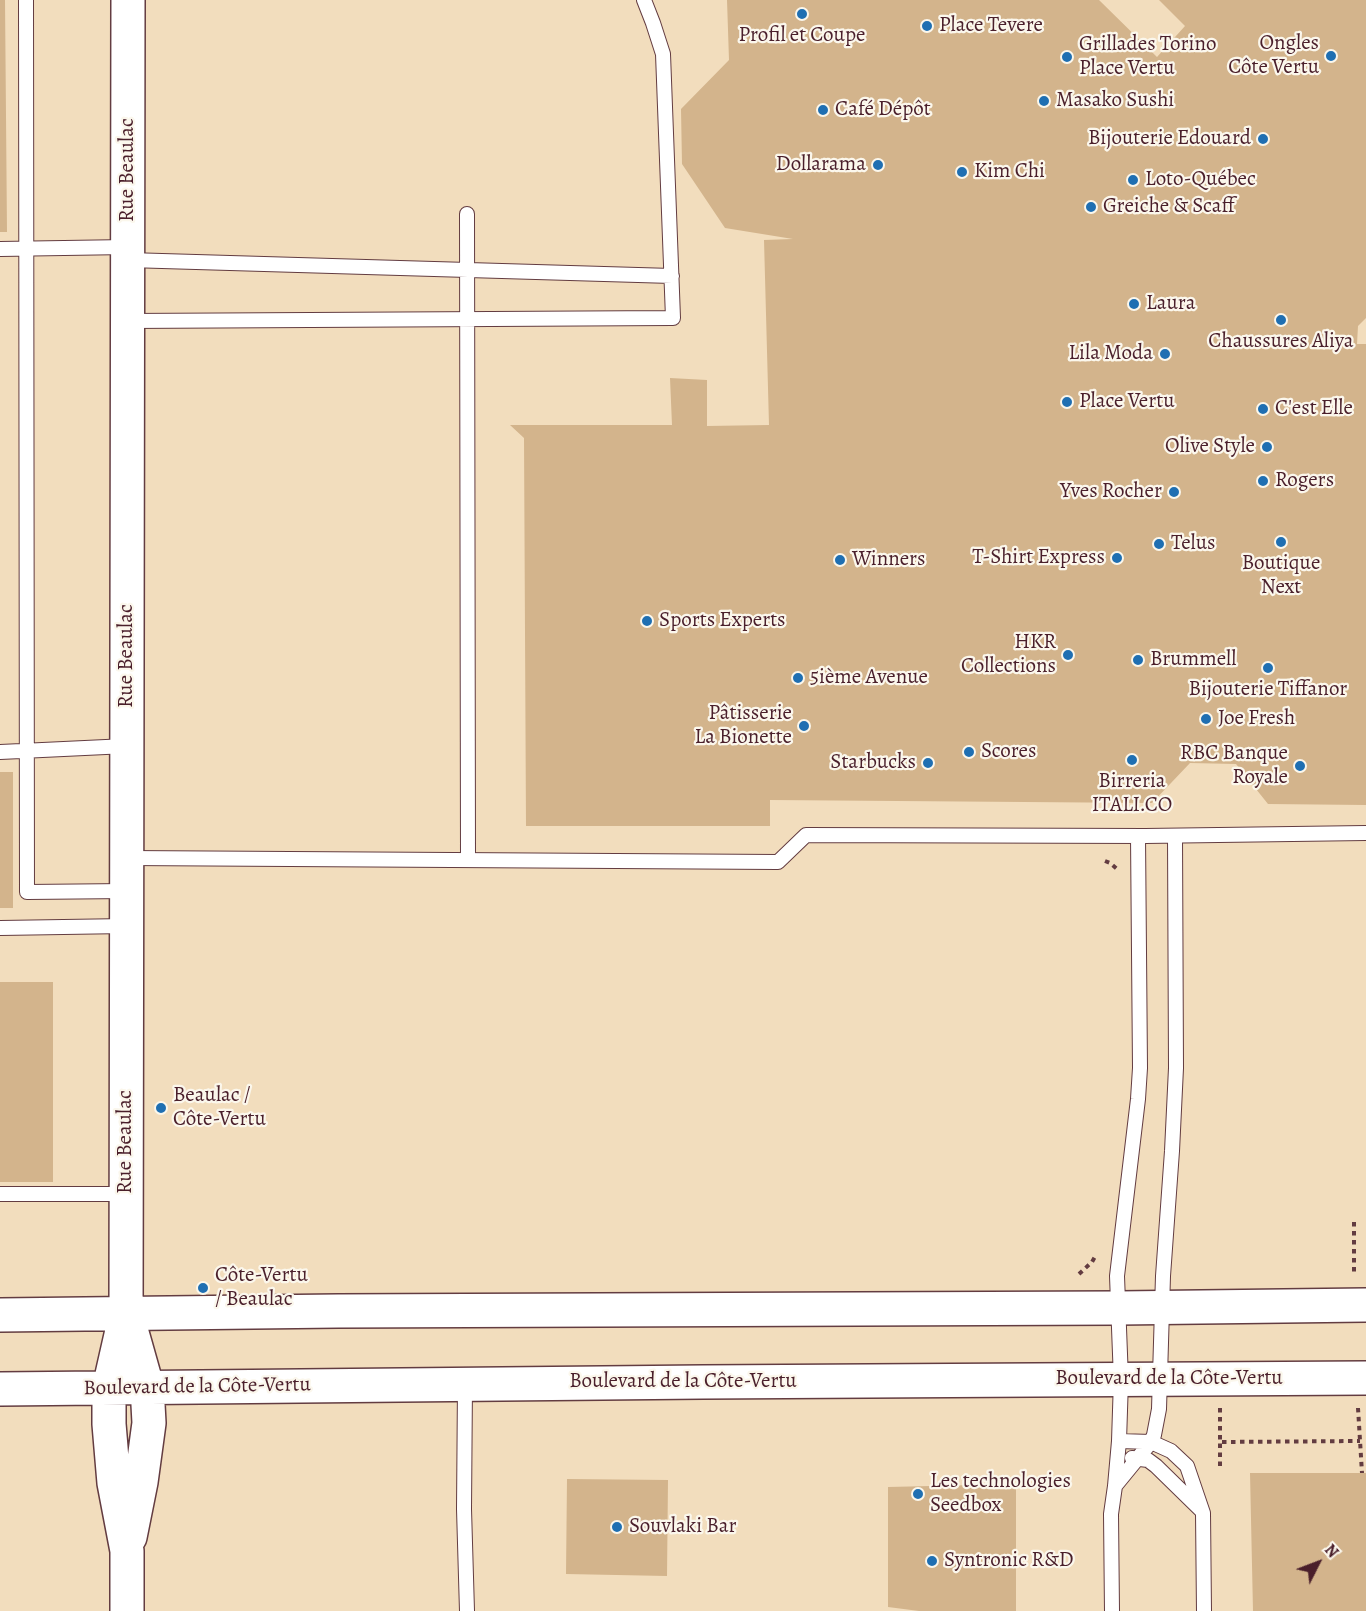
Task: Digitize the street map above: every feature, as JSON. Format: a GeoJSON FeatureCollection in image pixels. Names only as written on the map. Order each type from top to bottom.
{"type":"FeatureCollection","features":[{"type":"Feature","properties":{"kind":"main road","name":"Rue Beaulac"},"geometry":{"type":"LineString","coordinates":[[127,1611],[127,1551],[114,1483],[109,1424],[109,1388],[126,1313],[128,0]]}},
{"type":"Feature","properties":{"kind":"main road"},"geometry":{"type":"LineString","coordinates":[[0,1314],[1119,1308],[1360,1291]]}},
{"type":"Feature","properties":{"kind":"main road","name":"Rue Beaulac"},"geometry":{"type":"LineString","coordinates":[[126,1313],[147,1386],[148,1432],[127,1551]]}},
{"type":"Feature","properties":{"kind":"main road","name":"Boulevard de la Côte-Vertu"},"geometry":{"type":"LineString","coordinates":[[0,1389],[147,1386],[1160,1380],[1362,1392]]}},
{"type":"Feature","properties":{"kind":"lane"},"geometry":{"type":"LineString","coordinates":[[26,0],[27,892],[127,891]]}},
{"type":"Feature","properties":{"kind":"lane"},"geometry":{"type":"LineString","coordinates":[[128,321],[673,318],[663,54],[644,0]]}},
{"type":"Feature","properties":{"kind":"lane"},"geometry":{"type":"LineString","coordinates":[[467,214],[468,860]]}},
{"type":"Feature","properties":{"kind":"lane"},"geometry":{"type":"LineString","coordinates":[[0,249],[468,270],[672,276]]}},
{"type":"Feature","properties":{"kind":"lane"},"geometry":{"type":"LineString","coordinates":[[0,752],[127,746]]}},
{"type":"Feature","properties":{"kind":"lane"},"geometry":{"type":"LineString","coordinates":[[127,858],[778,862],[806,835],[1176,836],[1366,833]]}},
{"type":"Feature","properties":{"kind":"lane"},"geometry":{"type":"LineString","coordinates":[[1112,1611],[1111,1514],[1118,1457],[1121,1380],[1117,1276],[1140,1068],[1138,836]]}},
{"type":"Feature","properties":{"kind":"lane"},"geometry":{"type":"LineString","coordinates":[[1115,1486],[1151,1442],[1158,1419],[1163,1276],[1176,1068],[1174,872],[1176,836]]}},
{"type":"Feature","properties":{"kind":"lane"},"geometry":{"type":"LineString","coordinates":[[0,928],[127,926]]}},
{"type":"Feature","properties":{"kind":"lane"},"geometry":{"type":"LineString","coordinates":[[0,1194],[126,1194]]}},
{"type":"Feature","properties":{"kind":"lane"},"geometry":{"type":"LineString","coordinates":[[465,1384],[464,1509],[467,1611]]}},
{"type":"Feature","properties":{"kind":"lane"},"geometry":{"type":"LineString","coordinates":[[1119,1441],[1151,1442],[1171,1451],[1187,1466],[1203,1513],[1204,1611]]}},
{"type":"Feature","properties":{"kind":"lane"},"geometry":{"type":"LineString","coordinates":[[1118,1457],[1148,1460],[1203,1513]]}},
{"type":"Feature","properties":{"kind":"path"},"geometry":{"type":"LineString","coordinates":[[1105,861],[1117,868],[1120,878]]}},
{"type":"Feature","properties":{"kind":"path"},"geometry":{"type":"LineString","coordinates":[[1353,1222],[1360,1291]]}},
{"type":"Feature","properties":{"kind":"path"},"geometry":{"type":"LineString","coordinates":[[1079,1274],[1092,1262],[1097,1253]]}},
{"type":"Feature","properties":{"kind":"path"},"geometry":{"type":"LineString","coordinates":[[1362,1392],[1360,1441],[1362,1473]]}},
{"type":"Feature","properties":{"kind":"path"},"geometry":{"type":"LineString","coordinates":[[1220,1406],[1220,1466]]}},
{"type":"Feature","properties":{"kind":"path"},"geometry":{"type":"LineString","coordinates":[[1220,1442],[1360,1441]]}},
{"type":"Feature","properties":{"kind":"building"},"geometry":{"type":"Polygon","coordinates":[[[0,0],[5,0],[7,232],[0,232],[0,0]]]}},
{"type":"Feature","properties":{"kind":"building","name":"Place Vertu"},"geometry":{"type":"Polygon","coordinates":[[[727,0],[1099,0],[1157,57],[1185,26],[1159,0],[1366,0],[1366,318],[1358,326],[1357,344],[1366,344],[1366,805],[1268,804],[1236,764],[1190,763],[1152,803],[770,800],[770,826],[526,826],[524,438],[510,425],[672,425],[670,378],[707,380],[707,426],[769,425],[764,240],[793,239],[725,228],[682,164],[681,109],[729,60],[727,0]]]}},
{"type":"Feature","properties":{"kind":"building"},"geometry":{"type":"Polygon","coordinates":[[[0,772],[13,772],[13,908],[0,908],[0,772]]]}},
{"type":"Feature","properties":{"kind":"building"},"geometry":{"type":"Polygon","coordinates":[[[0,982],[53,982],[53,1182],[0,1182],[0,982]]]}},
{"type":"Feature","properties":{"kind":"building"},"geometry":{"type":"Polygon","coordinates":[[[1250,1473],[1366,1473],[1366,1611],[1253,1611],[1250,1473]]]}},
{"type":"Feature","properties":{"kind":"building","name":"Souvlaki Bar"},"geometry":{"type":"Polygon","coordinates":[[[567,1479],[668,1480],[667,1576],[566,1574],[567,1479]]]}},
{"type":"Feature","properties":{"kind":"building"},"geometry":{"type":"Polygon","coordinates":[[[1016,1484],[1016,1611],[919,1611],[888,1607],[888,1487],[1016,1484]]]}},
{"type":"Feature","properties":{"kind":"place","name":"Profil et Coupe"},"geometry":{"type":"Point","coordinates":[802,14]}},
{"type":"Feature","properties":{"kind":"place","name":"Place Tevere"},"geometry":{"type":"Point","coordinates":[927,26]}},
{"type":"Feature","properties":{"kind":"place","name":"Ongles Côte Vertu"},"geometry":{"type":"Point","coordinates":[1331,56]}},
{"type":"Feature","properties":{"kind":"place","name":"Grillades Torino Place Vertu"},"geometry":{"type":"Point","coordinates":[1067,57]}},
{"type":"Feature","properties":{"kind":"place","name":"Masako Sushi"},"geometry":{"type":"Point","coordinates":[1044,101]}},
{"type":"Feature","properties":{"kind":"place","name":"Café Dépôt"},"geometry":{"type":"Point","coordinates":[823,110]}},
{"type":"Feature","properties":{"kind":"place","name":"Bijouterie Edouard"},"geometry":{"type":"Point","coordinates":[1263,139]}},
{"type":"Feature","properties":{"kind":"place","name":"Dollarama"},"geometry":{"type":"Point","coordinates":[878,165]}},
{"type":"Feature","properties":{"kind":"place","name":"Kim Chi"},"geometry":{"type":"Point","coordinates":[962,172]}},
{"type":"Feature","properties":{"kind":"place","name":"Loto-Québec"},"geometry":{"type":"Point","coordinates":[1133,180]}},
{"type":"Feature","properties":{"kind":"place","name":"Greiche & Scaff"},"geometry":{"type":"Point","coordinates":[1091,207]}},
{"type":"Feature","properties":{"kind":"place","name":"Laura"},"geometry":{"type":"Point","coordinates":[1134,304]}},
{"type":"Feature","properties":{"kind":"place","name":"Chaussures Aliya"},"geometry":{"type":"Point","coordinates":[1281,320]}},
{"type":"Feature","properties":{"kind":"place","name":"Lila Moda"},"geometry":{"type":"Point","coordinates":[1165,354]}},
{"type":"Feature","properties":{"kind":"place","name":"Place Vertu"},"geometry":{"type":"Point","coordinates":[1067,402]}},
{"type":"Feature","properties":{"kind":"place","name":"C'est Elle"},"geometry":{"type":"Point","coordinates":[1263,409]}},
{"type":"Feature","properties":{"kind":"place","name":"Olive Style"},"geometry":{"type":"Point","coordinates":[1267,447]}},
{"type":"Feature","properties":{"kind":"place","name":"Rogers"},"geometry":{"type":"Point","coordinates":[1263,481]}},
{"type":"Feature","properties":{"kind":"place","name":"Yves Rocher"},"geometry":{"type":"Point","coordinates":[1174,492]}},
{"type":"Feature","properties":{"kind":"place","name":"Boutique Next"},"geometry":{"type":"Point","coordinates":[1281,542]}},
{"type":"Feature","properties":{"kind":"place","name":"Telus"},"geometry":{"type":"Point","coordinates":[1159,544]}},
{"type":"Feature","properties":{"kind":"place","name":"T-Shirt Express"},"geometry":{"type":"Point","coordinates":[1117,558]}},
{"type":"Feature","properties":{"kind":"place","name":"Winners"},"geometry":{"type":"Point","coordinates":[840,560]}},
{"type":"Feature","properties":{"kind":"place","name":"Sports Experts"},"geometry":{"type":"Point","coordinates":[647,621]}},
{"type":"Feature","properties":{"kind":"place","name":"HKR Collections"},"geometry":{"type":"Point","coordinates":[1068,655]}},
{"type":"Feature","properties":{"kind":"place","name":"Brummell"},"geometry":{"type":"Point","coordinates":[1138,660]}},
{"type":"Feature","properties":{"kind":"place","name":"Bijouterie Tiffanor"},"geometry":{"type":"Point","coordinates":[1268,668]}},
{"type":"Feature","properties":{"kind":"place","name":"5ième Avenue"},"geometry":{"type":"Point","coordinates":[798,678]}},
{"type":"Feature","properties":{"kind":"place","name":"Joe Fresh"},"geometry":{"type":"Point","coordinates":[1206,719]}},
{"type":"Feature","properties":{"kind":"place","name":"Pâtisserie La Bionette"},"geometry":{"type":"Point","coordinates":[804,726]}},
{"type":"Feature","properties":{"kind":"place","name":"Scores"},"geometry":{"type":"Point","coordinates":[969,752]}},
{"type":"Feature","properties":{"kind":"place","name":"Birreria ITALI.CO"},"geometry":{"type":"Point","coordinates":[1132,760]}},
{"type":"Feature","properties":{"kind":"place","name":"Starbucks"},"geometry":{"type":"Point","coordinates":[928,763]}},
{"type":"Feature","properties":{"kind":"place","name":"RBC Banque Royale"},"geometry":{"type":"Point","coordinates":[1300,766]}},
{"type":"Feature","properties":{"kind":"place","name":"Beaulac / Côte-Vertu"},"geometry":{"type":"Point","coordinates":[161,1108]}},
{"type":"Feature","properties":{"kind":"place","name":"Côte-Vertu / Beaulac"},"geometry":{"type":"Point","coordinates":[203,1288]}},
{"type":"Feature","properties":{"kind":"place","name":"Les technologies Seedbox"},"geometry":{"type":"Point","coordinates":[918,1494]}},
{"type":"Feature","properties":{"kind":"place","name":"Souvlaki Bar"},"geometry":{"type":"Point","coordinates":[617,1527]}},
{"type":"Feature","properties":{"kind":"place","name":"Syntronic R&D"},"geometry":{"type":"Point","coordinates":[932,1561]}}]}
